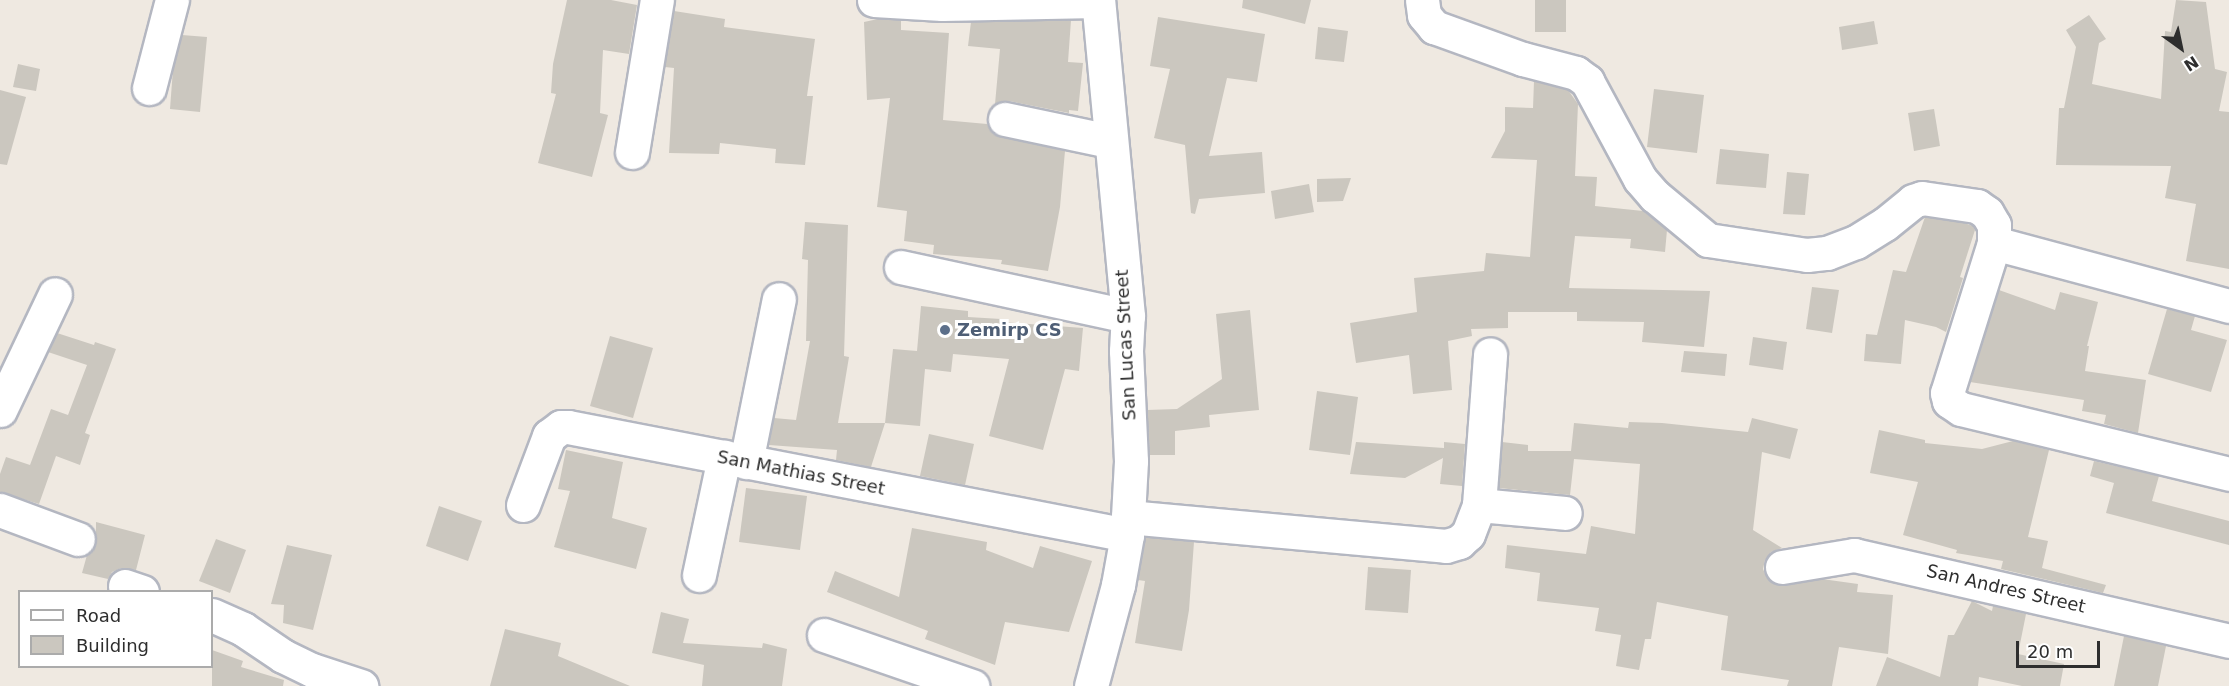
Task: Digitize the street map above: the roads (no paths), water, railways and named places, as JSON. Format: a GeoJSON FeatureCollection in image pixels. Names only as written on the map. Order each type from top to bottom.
{"type":"FeatureCollection","features":[{"type":"Feature","properties":{"kind":"street"},"geometry":{"type":"LineString","coordinates":[[149,88],[172,0]]}},
{"type":"Feature","properties":{"kind":"street"},"geometry":{"type":"LineString","coordinates":[[632,152],[657,0]]}},
{"type":"Feature","properties":{"kind":"street"},"geometry":{"type":"LineString","coordinates":[[874,0],[942,4],[1098,0]]}},
{"type":"Feature","properties":{"kind":"street","name":"San Lucas Street"},"geometry":{"type":"LineString","coordinates":[[1091,686],[1116,594],[1128,526],[1131,461],[1126,351],[1128,316],[1109,141],[1098,0]]}},
{"type":"Feature","properties":{"kind":"street"},"geometry":{"type":"LineString","coordinates":[[1422,0],[1424,15],[1434,27],[1523,59],[1576,73],[1587,81],[1640,179],[1655,196],[1708,240],[1786,253],[1827,254],[1839,251],[1870,233],[1913,201],[1928,198],[1977,206],[1987,213],[1994,225],[1994,243],[1947,393],[1949,401],[1954,406],[2229,474]]}},
{"type":"Feature","properties":{"kind":"street"},"geometry":{"type":"LineString","coordinates":[[1005,119],[1109,141]]}},
{"type":"Feature","properties":{"kind":"street"},"geometry":{"type":"LineString","coordinates":[[1994,243],[2229,306]]}},
{"type":"Feature","properties":{"kind":"street"},"geometry":{"type":"LineString","coordinates":[[901,267],[1128,316]]}},
{"type":"Feature","properties":{"kind":"street"},"geometry":{"type":"LineString","coordinates":[[0,410],[55,294]]}},
{"type":"Feature","properties":{"kind":"street"},"geometry":{"type":"LineString","coordinates":[[699,575],[735,459],[779,299]]}},
{"type":"Feature","properties":{"kind":"street","name":"San Mathias Street"},"geometry":{"type":"LineString","coordinates":[[523,505],[549,436],[561,427],[1128,526],[1446,546],[1459,542],[1468,534],[1479,505],[1490,354]]}},
{"type":"Feature","properties":{"kind":"street"},"geometry":{"type":"LineString","coordinates":[[1479,505],[1565,513]]}},
{"type":"Feature","properties":{"kind":"street"},"geometry":{"type":"LineString","coordinates":[[0,510],[78,539]]}},
{"type":"Feature","properties":{"kind":"street","name":"San Andres Street"},"geometry":{"type":"LineString","coordinates":[[1782,567],[1854,555],[2229,641]]}},
{"type":"Feature","properties":{"kind":"street"},"geometry":{"type":"LineString","coordinates":[[213,615],[230,621],[283,656],[312,670],[361,686]]}},
{"type":"Feature","properties":{"kind":"street"},"geometry":{"type":"LineString","coordinates":[[824,635],[972,686]]}},
{"type":"Feature","properties":{"kind":"place","name":"Zemirp CS"},"geometry":{"type":"Point","coordinates":[945,330]}}]}
